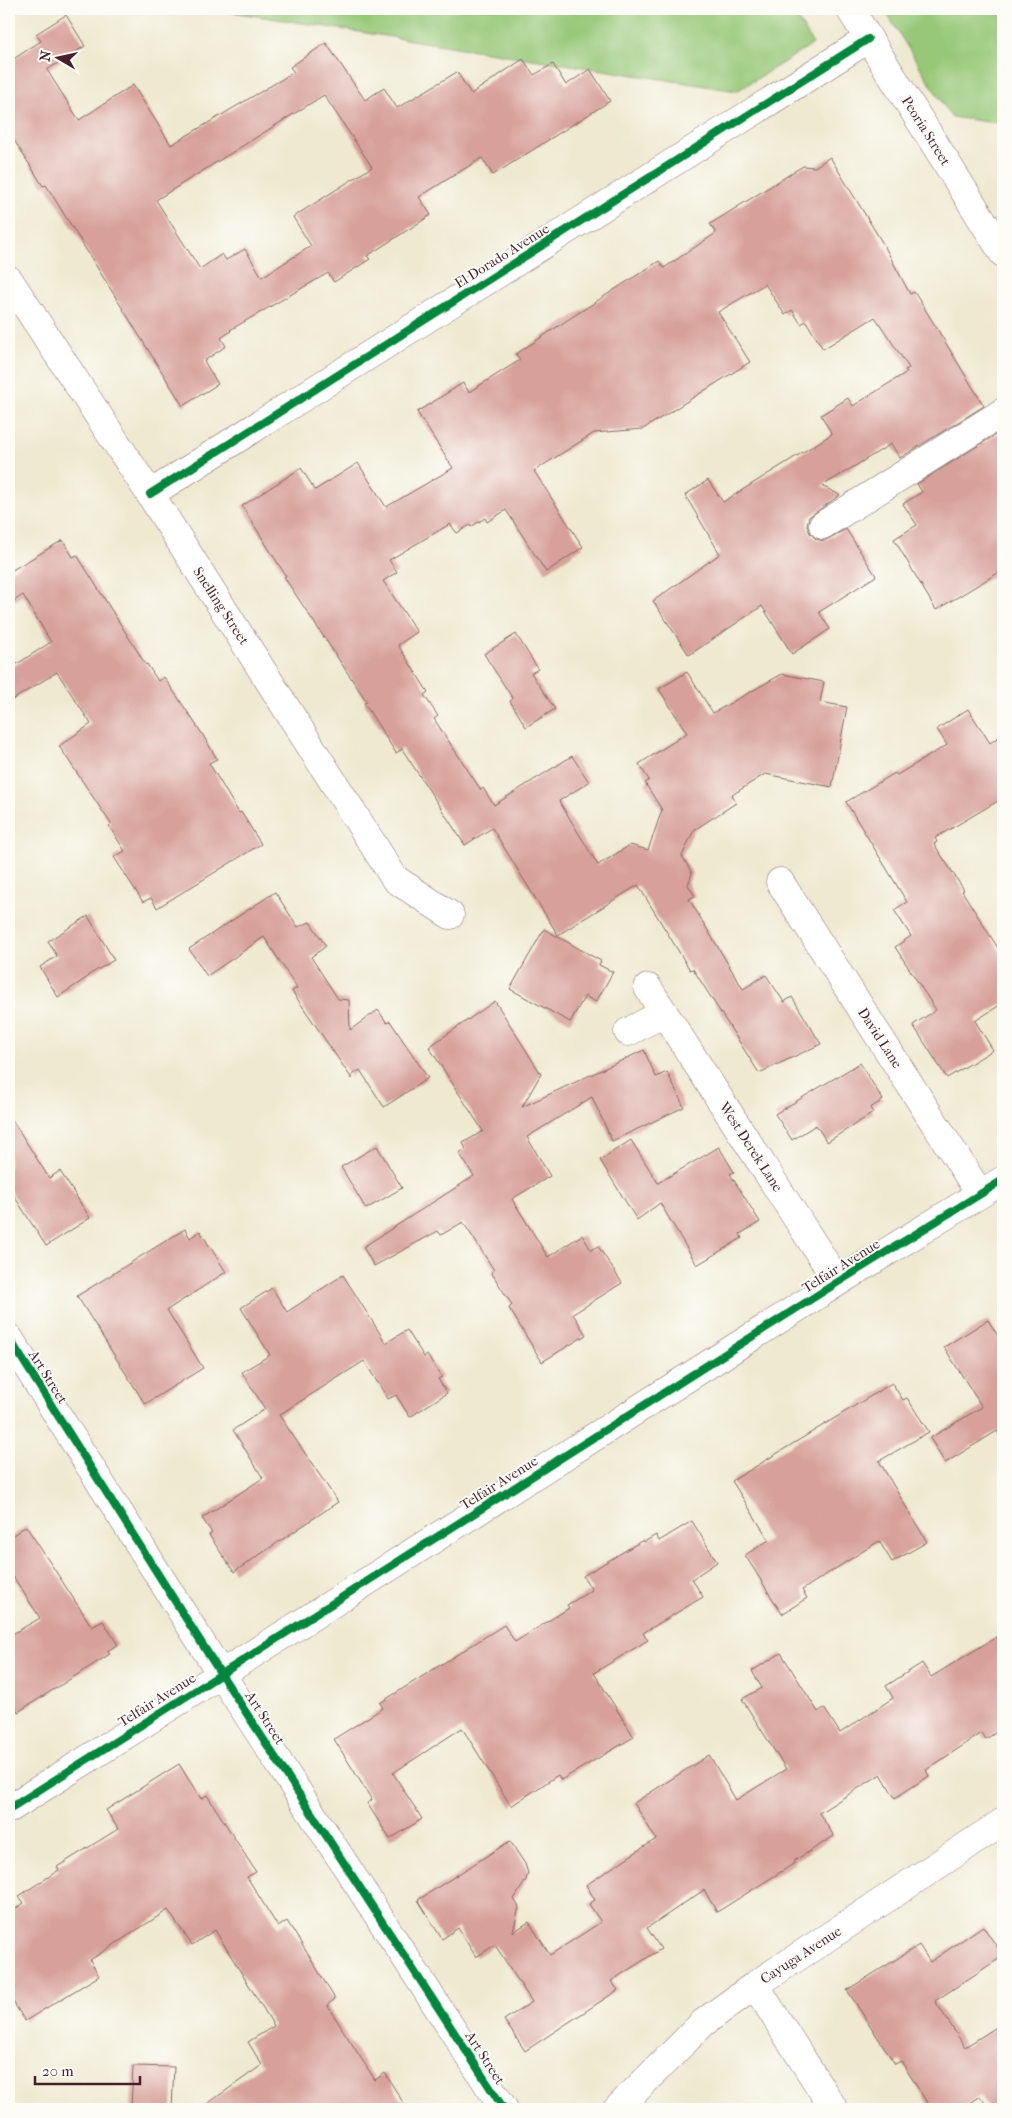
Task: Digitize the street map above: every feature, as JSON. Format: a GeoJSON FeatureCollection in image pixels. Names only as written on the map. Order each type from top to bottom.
{"type":"FeatureCollection","features":[{"type":"Feature","properties":{"kind":"street","name":"Peoria Street"},"geometry":{"type":"LineString","coordinates":[[850,9],[1003,253]]}},
{"type":"Feature","properties":{"kind":"street","name":"El Dorado Avenue"},"geometry":{"type":"LineString","coordinates":[[150,494],[868,39]]}},
{"type":"Feature","properties":{"kind":"street","name":"Snelling Street"},"geometry":{"type":"LineString","coordinates":[[9,280],[150,494],[395,879],[450,915]]}},
{"type":"Feature","properties":{"kind":"street"},"geometry":{"type":"LineString","coordinates":[[823,526],[1003,412]]}},
{"type":"Feature","properties":{"kind":"street","name":"David Lane"},"geometry":{"type":"LineString","coordinates":[[780,882],[980,1194]]}},
{"type":"Feature","properties":{"kind":"street","name":"West Derek Lane"},"geometry":{"type":"LineString","coordinates":[[648,988],[838,1282]]}},
{"type":"Feature","properties":{"kind":"street"},"geometry":{"type":"LineString","coordinates":[[628,1032],[664,1012]]}},
{"type":"Feature","properties":{"kind":"street","name":"Telfair Avenue"},"geometry":{"type":"LineString","coordinates":[[9,1808],[838,1282],[1003,1180]]}},
{"type":"Feature","properties":{"kind":"street","name":"Art Street"},"geometry":{"type":"LineString","coordinates":[[9,1338],[221,1674],[504,2109]]}},
{"type":"Feature","properties":{"kind":"street","name":"Cayuga Avenue"},"geometry":{"type":"LineString","coordinates":[[617,2109],[704,2023],[755,1985],[1003,1822]]}},
{"type":"Feature","properties":{"kind":"street"},"geometry":{"type":"LineString","coordinates":[[755,1985],[834,2109]]}},
{"type":"Feature","properties":{"kind":"green space"},"geometry":{"type":"Polygon","coordinates":[[[212,9],[792,9],[813,44],[737,91],[212,9]]]}},
{"type":"Feature","properties":{"kind":"green space"},"geometry":{"type":"Polygon","coordinates":[[[884,9],[1003,9],[1003,124],[951,117],[884,9]]]}},
{"type":"Feature","properties":{"kind":"building"},"geometry":{"type":"Polygon","coordinates":[[[66,15],[85,46],[47,70],[79,120],[133,85],[171,145],[294,72],[290,67],[326,43],[365,100],[384,88],[397,108],[457,72],[471,94],[523,59],[534,75],[553,64],[566,85],[590,69],[610,101],[493,175],[482,158],[419,197],[431,215],[367,256],[370,259],[334,282],[328,273],[230,330],[221,338],[226,346],[204,361],[218,384],[183,406],[46,185],[43,186],[9,132],[9,62],[41,41],[36,34],[66,15]],[[324,95],[156,200],[200,269],[222,254],[226,260],[245,249],[262,277],[311,246],[293,217],[372,167],[324,95]]]}},
{"type":"Feature","properties":{"kind":"building"},"geometry":{"type":"Polygon","coordinates":[[[830,157],[885,247],[910,294],[914,292],[984,406],[900,458],[891,444],[822,486],[840,495],[809,517],[807,525],[810,533],[816,539],[824,541],[846,529],[876,576],[819,612],[830,629],[792,654],[762,606],[689,655],[653,601],[720,554],[685,495],[708,480],[723,502],[832,434],[821,415],[848,398],[853,406],[907,372],[905,370],[909,368],[875,317],[823,349],[806,321],[801,324],[792,310],[785,315],[765,284],[718,312],[750,362],[643,429],[594,433],[534,471],[583,547],[546,572],[506,510],[487,522],[485,518],[457,533],[450,524],[389,560],[397,572],[383,581],[417,632],[398,645],[428,692],[424,695],[438,716],[434,719],[481,790],[483,788],[494,805],[572,756],[589,782],[559,801],[598,865],[630,845],[648,850],[662,810],[645,783],[649,780],[639,764],[687,733],[659,689],[687,672],[713,713],[782,674],[824,682],[820,702],[847,707],[832,787],[765,774],[732,795],[736,803],[694,830],[682,856],[692,873],[688,885],[695,896],[689,899],[743,989],[766,975],[784,1002],[792,997],[821,1044],[759,1073],[693,969],[690,970],[638,885],[558,935],[492,828],[465,845],[402,749],[396,753],[364,703],[367,702],[284,577],[286,576],[242,506],[301,468],[315,490],[358,463],[386,507],[453,468],[417,412],[463,383],[469,392],[520,360],[516,354],[659,261],[664,268],[716,233],[710,224],[803,166],[815,167],[830,157]]]}},
{"type":"Feature","properties":{"kind":"building"},"geometry":{"type":"Polygon","coordinates":[[[1000,432],[1003,438],[1003,570],[936,610],[894,539],[917,525],[903,504],[922,492],[917,484],[1000,432]]]}},
{"type":"Feature","properties":{"kind":"building"},"geometry":{"type":"Polygon","coordinates":[[[63,540],[73,557],[77,555],[146,665],[158,681],[164,677],[201,732],[217,759],[209,763],[239,813],[241,812],[261,844],[157,908],[151,898],[143,902],[114,857],[125,851],[109,826],[111,824],[59,746],[91,724],[57,672],[9,702],[9,669],[51,642],[23,595],[9,604],[9,572],[63,540]]]}},
{"type":"Feature","properties":{"kind":"building"},"geometry":{"type":"Polygon","coordinates":[[[516,634],[538,669],[531,673],[555,709],[526,727],[510,701],[513,699],[484,654],[516,634]]]}},
{"type":"Feature","properties":{"kind":"building"},"geometry":{"type":"Polygon","coordinates":[[[968,709],[990,743],[1003,734],[1003,798],[935,838],[937,842],[934,844],[1003,956],[1003,1003],[975,1021],[993,1050],[947,1078],[913,1025],[936,1010],[895,947],[911,936],[894,910],[907,902],[846,802],[895,773],[897,775],[947,745],[937,729],[968,709]]]}},
{"type":"Feature","properties":{"kind":"building"},"geometry":{"type":"Polygon","coordinates":[[[275,892],[298,927],[310,922],[326,946],[311,957],[338,999],[349,1000],[350,1030],[378,1010],[387,1023],[390,1021],[428,1078],[384,1107],[360,1070],[352,1075],[352,1079],[292,991],[297,988],[264,937],[207,976],[189,949],[275,892]]]}},
{"type":"Feature","properties":{"kind":"building"},"geometry":{"type":"Polygon","coordinates":[[[88,916],[114,960],[87,976],[58,997],[40,967],[57,956],[48,941],[88,916]]]}},
{"type":"Feature","properties":{"kind":"building"},"geometry":{"type":"Polygon","coordinates":[[[544,929],[601,961],[599,965],[613,972],[596,1002],[585,996],[570,1022],[510,989],[544,929]]]}},
{"type":"Feature","properties":{"kind":"building"},"geometry":{"type":"Polygon","coordinates":[[[495,1001],[541,1074],[522,1107],[644,1050],[656,1077],[667,1072],[684,1107],[612,1141],[592,1097],[527,1137],[550,1176],[512,1199],[548,1257],[582,1235],[591,1250],[598,1246],[622,1283],[573,1314],[586,1335],[542,1362],[509,1308],[512,1305],[491,1272],[494,1270],[463,1222],[441,1235],[438,1231],[374,1266],[363,1247],[474,1176],[459,1153],[466,1149],[463,1143],[483,1131],[429,1047],[495,1001]]]}},
{"type":"Feature","properties":{"kind":"building"},"geometry":{"type":"Polygon","coordinates":[[[860,1063],[883,1100],[870,1108],[873,1113],[827,1142],[816,1125],[792,1140],[775,1114],[860,1063]]]}},
{"type":"Feature","properties":{"kind":"building"},"geometry":{"type":"Polygon","coordinates":[[[9,1115],[49,1178],[60,1171],[90,1218],[46,1246],[9,1188],[9,1115]]]}},
{"type":"Feature","properties":{"kind":"building"},"geometry":{"type":"Polygon","coordinates":[[[631,1140],[658,1183],[719,1147],[734,1172],[730,1174],[760,1222],[740,1234],[742,1238],[697,1265],[660,1203],[637,1220],[600,1160],[631,1140]]]}},
{"type":"Feature","properties":{"kind":"building"},"geometry":{"type":"Polygon","coordinates":[[[377,1146],[402,1188],[366,1209],[341,1167],[377,1146]]]}},
{"type":"Feature","properties":{"kind":"building"},"geometry":{"type":"Polygon","coordinates":[[[185,1229],[190,1238],[200,1231],[226,1272],[167,1310],[203,1368],[145,1404],[77,1296],[185,1229]]]}},
{"type":"Feature","properties":{"kind":"building"},"geometry":{"type":"Polygon","coordinates":[[[343,1275],[386,1343],[407,1330],[424,1357],[427,1355],[442,1377],[438,1379],[447,1393],[410,1417],[396,1395],[388,1399],[364,1361],[279,1415],[338,1502],[234,1572],[209,1535],[212,1533],[202,1518],[263,1478],[233,1430],[265,1409],[242,1372],[270,1355],[241,1308],[272,1288],[287,1312],[343,1275]]]}},
{"type":"Feature","properties":{"kind":"building"},"geometry":{"type":"Polygon","coordinates":[[[988,1320],[1003,1344],[1003,1441],[997,1431],[945,1463],[930,1438],[982,1407],[944,1347],[988,1320]]]}},
{"type":"Feature","properties":{"kind":"building"},"geometry":{"type":"Polygon","coordinates":[[[892,1383],[903,1400],[907,1398],[929,1432],[879,1461],[927,1542],[892,1562],[879,1541],[802,1590],[807,1598],[782,1614],[745,1555],[769,1540],[732,1481],[892,1383]]]}},
{"type":"Feature","properties":{"kind":"building"},"geometry":{"type":"Polygon","coordinates":[[[692,1521],[717,1562],[692,1579],[703,1597],[643,1633],[648,1640],[594,1673],[634,1737],[561,1780],[558,1775],[511,1806],[462,1728],[393,1773],[422,1819],[390,1839],[367,1803],[372,1800],[334,1739],[383,1708],[380,1703],[504,1625],[515,1642],[569,1608],[567,1605],[592,1590],[583,1576],[643,1540],[644,1542],[656,1535],[659,1541],[692,1521]]]}},
{"type":"Feature","properties":{"kind":"building"},"geometry":{"type":"Polygon","coordinates":[[[26,1526],[92,1627],[103,1621],[118,1645],[107,1651],[110,1654],[18,1712],[9,1696],[9,1636],[40,1618],[9,1570],[9,1538],[26,1526]]]}},
{"type":"Feature","properties":{"kind":"building"},"geometry":{"type":"Polygon","coordinates":[[[1003,1633],[1003,1728],[986,1739],[982,1733],[926,1770],[929,1776],[895,1798],[881,1774],[819,1813],[834,1836],[717,1912],[704,1890],[647,1928],[661,1949],[611,1981],[618,1990],[525,2051],[504,2020],[532,2002],[495,1945],[476,1957],[458,1928],[442,1939],[418,1900],[510,1841],[525,1864],[528,1873],[526,1880],[514,1899],[519,1907],[513,1932],[529,1922],[550,1955],[601,1922],[589,1904],[595,1900],[586,1885],[656,1839],[634,1803],[709,1755],[736,1800],[786,1769],[742,1699],[762,1688],[752,1671],[781,1653],[818,1712],[824,1708],[840,1733],[893,1698],[886,1686],[922,1663],[931,1677],[1003,1633]]]}},
{"type":"Feature","properties":{"kind":"building"},"geometry":{"type":"Polygon","coordinates":[[[179,1764],[201,1799],[207,1795],[256,1872],[247,1877],[278,1927],[287,1921],[311,1959],[335,1999],[327,2005],[375,2080],[385,2073],[407,2109],[200,2109],[262,2065],[248,2042],[274,2026],[215,1930],[192,1945],[168,1910],[90,1960],[99,1976],[25,2021],[9,1995],[9,1913],[24,1903],[19,1896],[59,1870],[57,1867],[118,1829],[106,1810],[179,1764]]]}},
{"type":"Feature","properties":{"kind":"building"},"geometry":{"type":"Polygon","coordinates":[[[983,1926],[1003,1956],[935,2001],[965,2047],[1003,2023],[1003,2109],[989,2109],[980,2096],[960,2109],[931,2109],[901,2061],[895,2064],[847,1990],[919,1945],[930,1962],[983,1926]]]}},
{"type":"Feature","properties":{"kind":"building"},"geometry":{"type":"Polygon","coordinates":[[[133,2066],[174,2067],[172,2109],[131,2109],[133,2066]]]}},
{"type":"Feature","properties":{"kind":"cycle path"},"geometry":{"type":"LineString","coordinates":[[150,494],[868,39]]}},
{"type":"Feature","properties":{"kind":"cycle path"},"geometry":{"type":"LineString","coordinates":[[9,1809],[838,1282],[1003,1180]]}},
{"type":"Feature","properties":{"kind":"cycle path"},"geometry":{"type":"LineString","coordinates":[[9,1338],[221,1674],[504,2109]]}}]}
